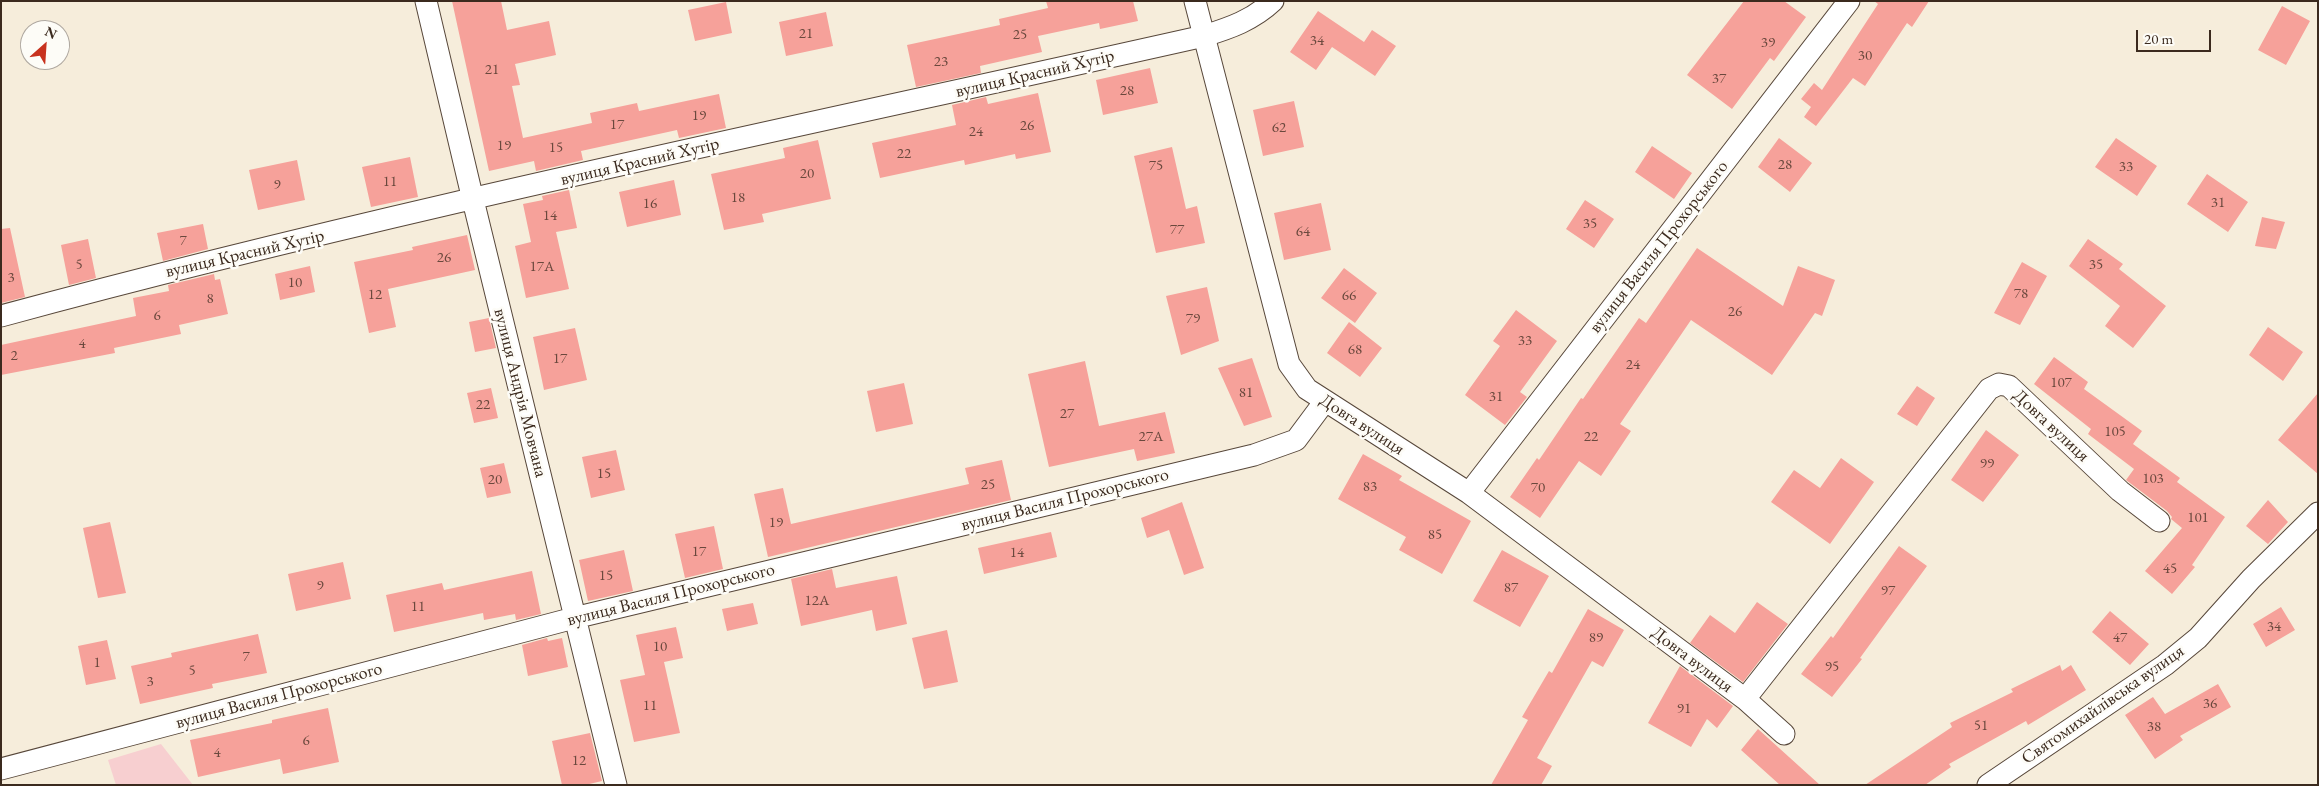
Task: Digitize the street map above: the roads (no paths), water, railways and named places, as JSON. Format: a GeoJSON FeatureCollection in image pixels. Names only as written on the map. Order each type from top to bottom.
{"type":"FeatureCollection","features":[{"type":"Feature","properties":{"kind":"street","name":"вулиця Андрія Мовчана"},"geometry":{"type":"LineString","coordinates":[[426,1],[616,785]]}},
{"type":"Feature","properties":{"kind":"street","name":"Довга вулиця"},"geometry":{"type":"LineString","coordinates":[[1195,1],[1289,364],[1307,389],[1469,493],[1745,699],[1784,734]]}},
{"type":"Feature","properties":{"kind":"street","name":"вулиця Красний Хутір"},"geometry":{"type":"LineString","coordinates":[[1,316],[114,285],[473,200],[1204,36],[1231,28],[1260,13],[1273,1]]}},
{"type":"Feature","properties":{"kind":"street","name":"вулиця Василя Прохорського"},"geometry":{"type":"LineString","coordinates":[[1469,493],[1849,1]]}},
{"type":"Feature","properties":{"kind":"street","name":"Довга вулиця"},"geometry":{"type":"LineString","coordinates":[[1745,699],[1989,389],[1999,384],[2009,386],[2120,491],[2159,521]]}},
{"type":"Feature","properties":{"kind":"street","name":"вулиця Василя Прохорського"},"geometry":{"type":"LineString","coordinates":[[1,769],[574,618],[1254,455],[1296,440],[1325,401]]}},
{"type":"Feature","properties":{"kind":"street","name":"Святомихайлівська вулиця"},"geometry":{"type":"LineString","coordinates":[[1988,785],[2172,660],[2198,638],[2251,579],[2318,513]]}}]}
